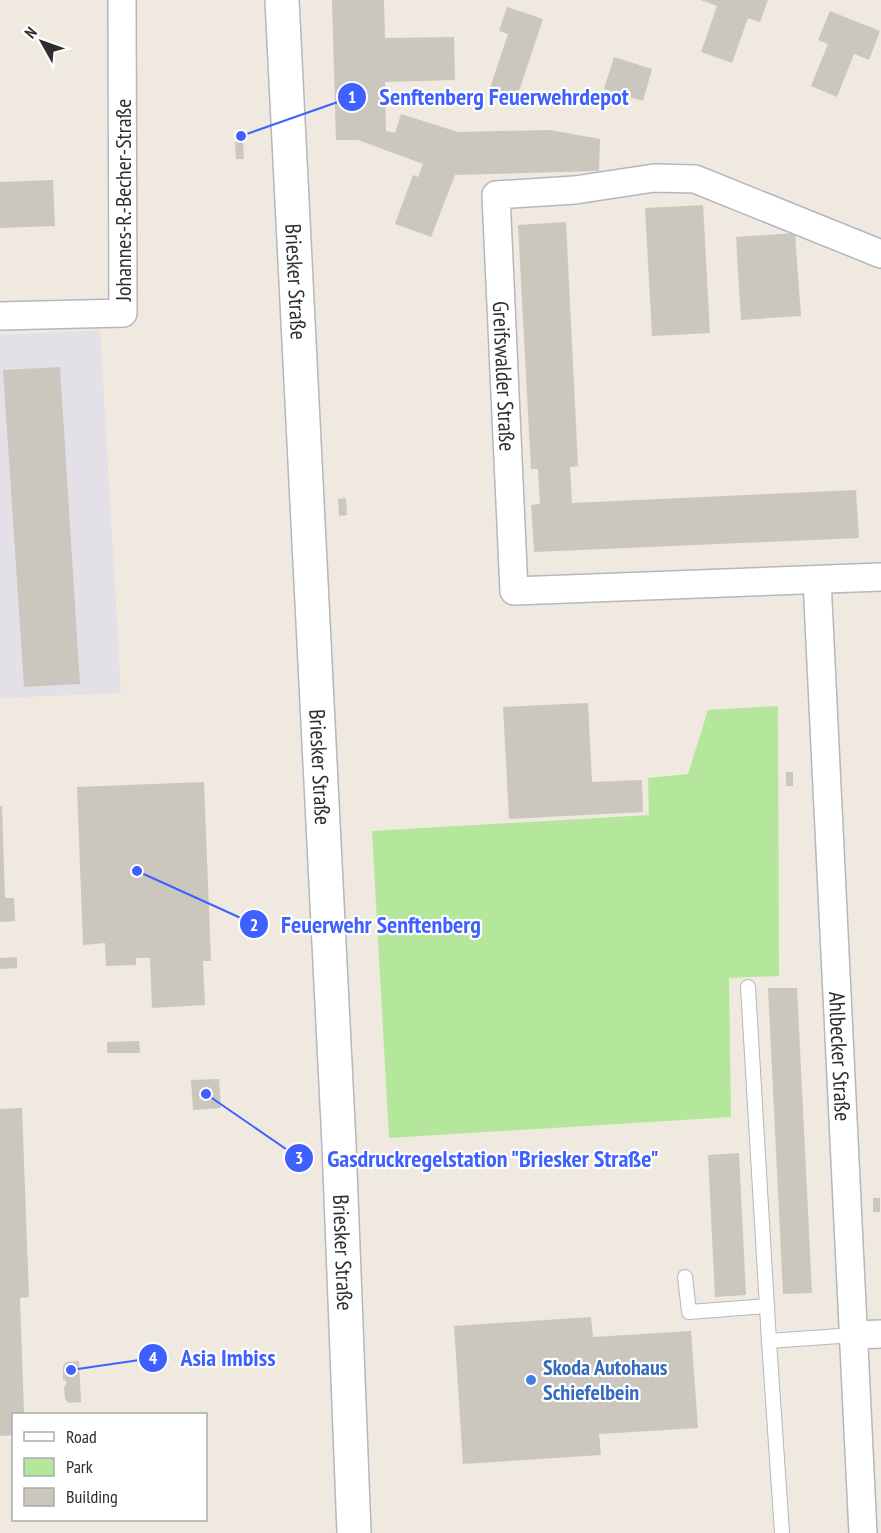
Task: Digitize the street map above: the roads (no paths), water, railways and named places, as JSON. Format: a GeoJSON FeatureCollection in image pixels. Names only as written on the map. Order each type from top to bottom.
{"type":"FeatureCollection","features":[{"type":"Feature","properties":{"kind":"main road","name":"Briesker Straße"},"geometry":{"type":"LineString","coordinates":[[282,0],[339,1144],[354,1533]]}},
{"type":"Feature","properties":{"kind":"street","name":"Johannes-R.-Becher-Straße"},"geometry":{"type":"LineString","coordinates":[[0,316],[123,313],[122,0]]}},
{"type":"Feature","properties":{"kind":"street","name":"Greifswalder Straße"},"geometry":{"type":"LineString","coordinates":[[881,254],[695,179],[654,178],[575,190],[496,195],[514,591],[881,577]]}},
{"type":"Feature","properties":{"kind":"street","name":"Ahlbecker Straße"},"geometry":{"type":"LineString","coordinates":[[817,580],[863,1533]]}},
{"type":"Feature","properties":{"kind":"street"},"geometry":{"type":"LineString","coordinates":[[854,1335],[881,1334]]}},
{"type":"Feature","properties":{"kind":"lane"},"geometry":{"type":"LineString","coordinates":[[747,987],[782,1533]]}},
{"type":"Feature","properties":{"kind":"lane"},"geometry":{"type":"LineString","coordinates":[[685,1277],[689,1312],[767,1306]]}},
{"type":"Feature","properties":{"kind":"lane"},"geometry":{"type":"LineString","coordinates":[[769,1341],[854,1335]]}},
{"type":"Feature","properties":{"kind":"place","name":"Senftenberg Feuerwehrdepot"},"geometry":{"type":"Point","coordinates":[241,136]}},
{"type":"Feature","properties":{"kind":"place","name":"Feuerwehr Senftenberg"},"geometry":{"type":"Point","coordinates":[137,871]}},
{"type":"Feature","properties":{"kind":"place","name":"Gasdruckregelstation \"Briesker Straße\""},"geometry":{"type":"Point","coordinates":[206,1094]}},
{"type":"Feature","properties":{"kind":"place","name":"Asia Imbiss"},"geometry":{"type":"Point","coordinates":[71,1370]}},
{"type":"Feature","properties":{"kind":"place","name":"Skoda Autohaus Schiefelbein"},"geometry":{"type":"Point","coordinates":[531,1380]}}]}
